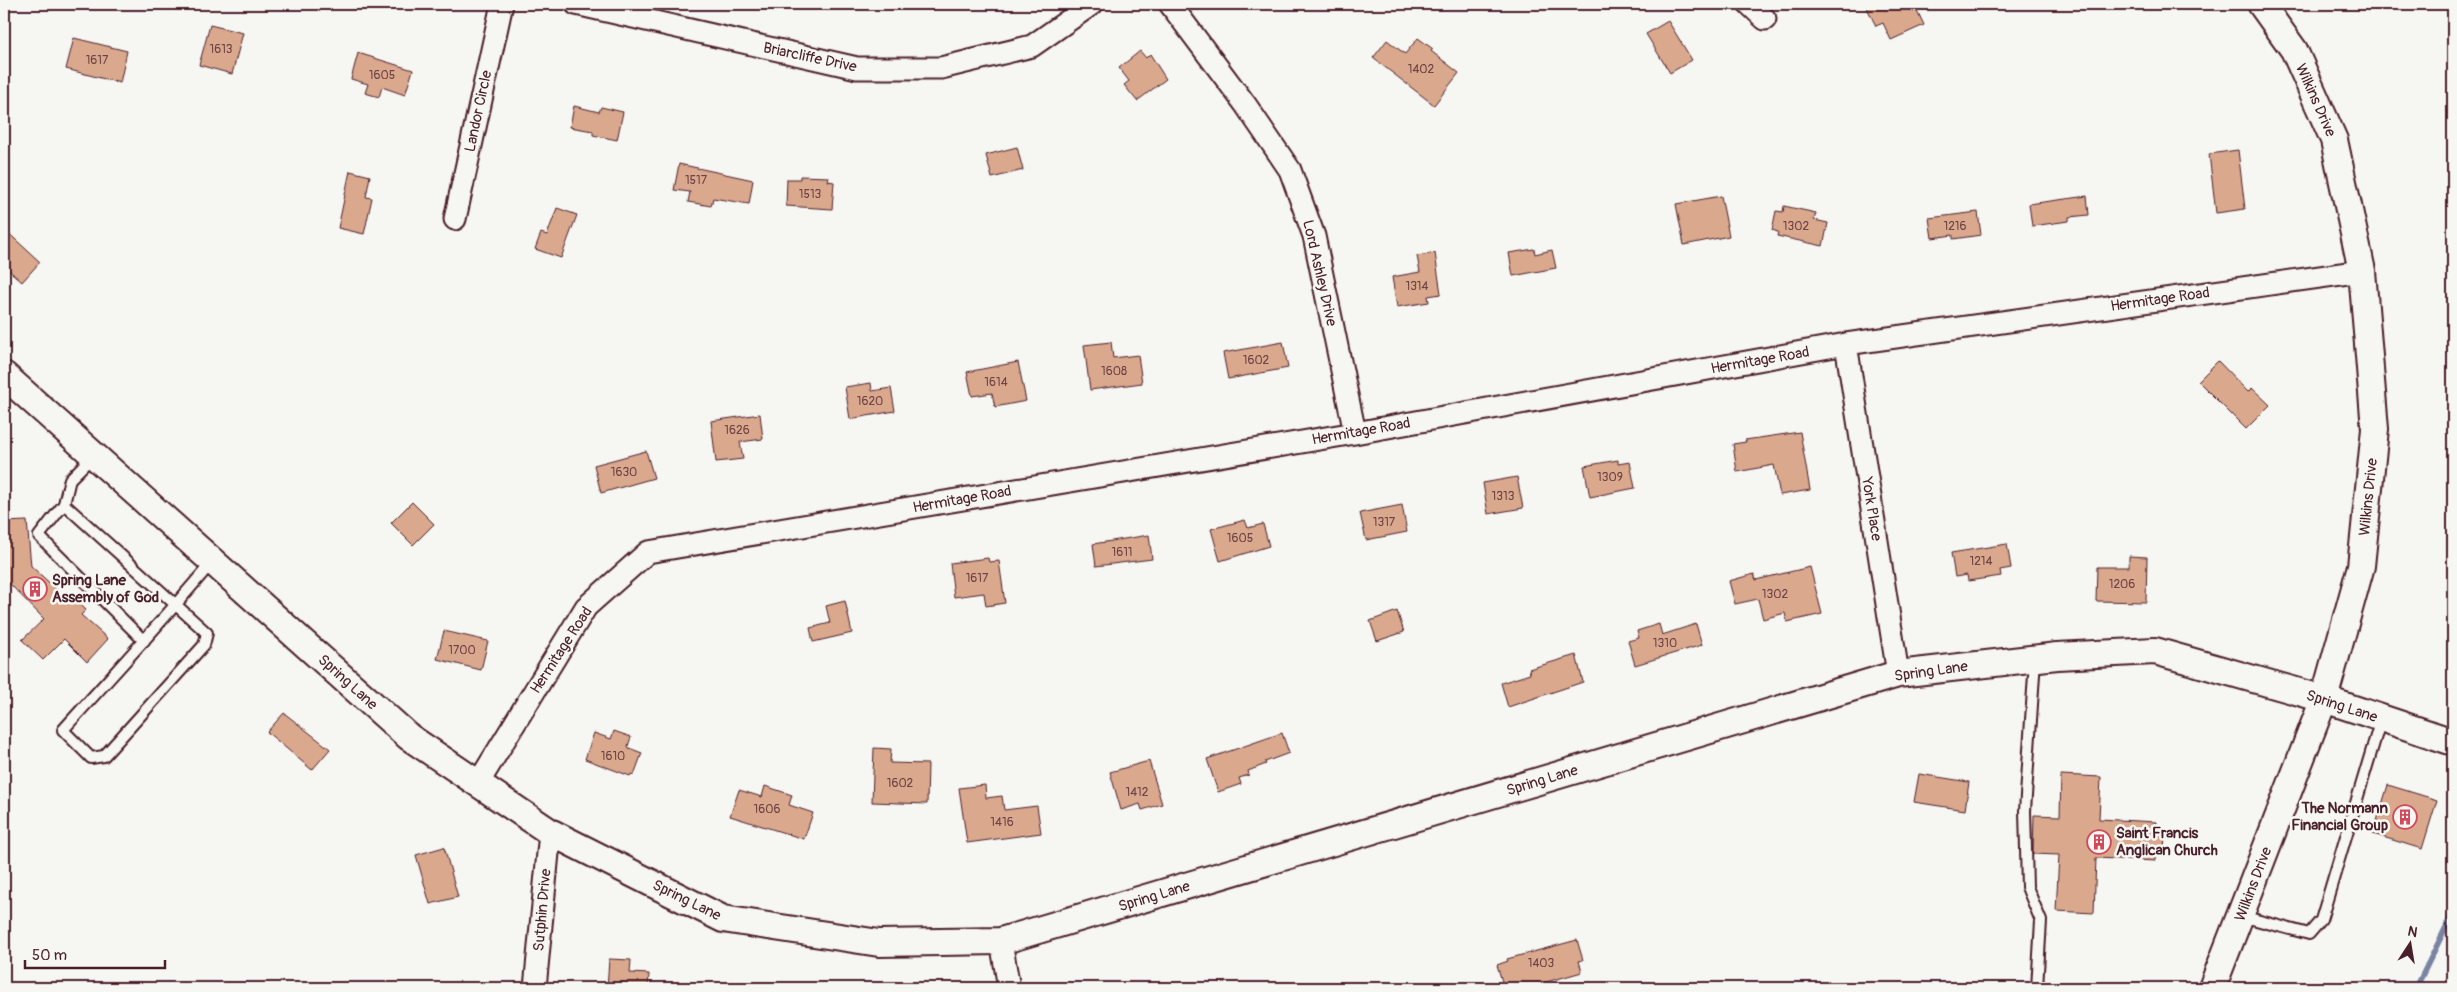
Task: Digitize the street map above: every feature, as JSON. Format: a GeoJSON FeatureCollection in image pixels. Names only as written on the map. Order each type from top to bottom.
{"type":"FeatureCollection","features":[{"type":"Feature","properties":{"kind":"street","name":"Landor Circle"},"geometry":{"type":"LineString","coordinates":[[455,218],[502,4]]}},
{"type":"Feature","properties":{"kind":"street","name":"Briarcliffe Drive"},"geometry":{"type":"LineString","coordinates":[[576,4],[857,68],[941,68],[1032,46],[1092,4]]}},
{"type":"Feature","properties":{"kind":"street","name":"Lord Ashley Drive"},"geometry":{"type":"LineString","coordinates":[[1170,4],[1245,104],[1290,170],[1314,236],[1355,433]]}},
{"type":"Feature","properties":{"kind":"street"},"geometry":{"type":"LineString","coordinates":[[1749,4],[1765,19]]}},
{"type":"Feature","properties":{"kind":"street","name":"Wilkins Drive"},"geometry":{"type":"LineString","coordinates":[[2212,988],[2324,699],[2361,566],[2375,429],[2362,270],[2334,140],[2294,50],[2261,4]]}},
{"type":"Feature","properties":{"kind":"street","name":"Hermitage Road"},"geometry":{"type":"LineString","coordinates":[[477,785],[586,607],[648,552],[1355,433],[1846,344],[2362,270]]}},
{"type":"Feature","properties":{"kind":"street","name":"York Place"},"geometry":{"type":"LineString","coordinates":[[1846,344],[1898,674]]}},
{"type":"Feature","properties":{"kind":"street","name":"Spring Lane"},"geometry":{"type":"LineString","coordinates":[[4,375],[409,736],[477,785],[550,832],[723,919],[879,943],[1001,942],[1898,674],[2035,658],[2155,651],[2324,699],[2453,742]]}},
{"type":"Feature","properties":{"kind":"street","name":"Sutphin Drive"},"geometry":{"type":"LineString","coordinates":[[535,988],[550,832]]}},
{"type":"Feature","properties":{"kind":"street"},"geometry":{"type":"LineString","coordinates":[[1001,942],[1009,988]]}},
{"type":"Feature","properties":{"kind":"lane"},"geometry":{"type":"LineString","coordinates":[[94,455],[70,479],[64,504],[39,536],[144,641]]}},
{"type":"Feature","properties":{"kind":"lane"},"geometry":{"type":"LineString","coordinates":[[64,504],[176,605],[208,633],[204,645],[104,756],[91,758],[63,730],[176,605],[212,561]]}},
{"type":"Feature","properties":{"kind":"lane"},"geometry":{"type":"LineString","coordinates":[[2035,658],[2025,811],[2027,887],[2041,921],[2037,988]]}},
{"type":"Feature","properties":{"kind":"lane"},"geometry":{"type":"LineString","coordinates":[[2240,916],[2308,934],[2321,920],[2381,718]]}},
{"type":"Feature","properties":{"kind":"building"},"geometry":{"type":"Polygon","coordinates":[[[1865,4],[1914,4],[1924,25],[1891,40],[1883,23],[1876,26],[1865,4]]]}},
{"type":"Feature","properties":{"kind":"building"},"geometry":{"type":"Polygon","coordinates":[[[1668,21],[1692,60],[1670,73],[1646,34],[1668,21]]]}},
{"type":"Feature","properties":{"kind":"building"},"geometry":{"type":"Polygon","coordinates":[[[210,25],[243,33],[232,74],[199,65],[210,25]]]}},
{"type":"Feature","properties":{"kind":"building"},"geometry":{"type":"Polygon","coordinates":[[[74,38],[127,51],[120,83],[66,69],[74,38]]]}},
{"type":"Feature","properties":{"kind":"building"},"geometry":{"type":"Polygon","coordinates":[[[1418,38],[1459,73],[1434,105],[1373,58],[1387,40],[1405,54],[1418,38]]]}},
{"type":"Feature","properties":{"kind":"building"},"geometry":{"type":"Polygon","coordinates":[[[1140,51],[1146,58],[1150,54],[1166,79],[1137,101],[1124,85],[1129,81],[1119,68],[1140,51]]]}},
{"type":"Feature","properties":{"kind":"building"},"geometry":{"type":"Polygon","coordinates":[[[358,53],[413,70],[405,95],[382,87],[379,97],[365,93],[368,84],[351,79],[358,53]]]}},
{"type":"Feature","properties":{"kind":"building"},"geometry":{"type":"Polygon","coordinates":[[[574,106],[599,112],[601,107],[623,112],[617,140],[593,135],[593,131],[570,127],[574,106]]]}},
{"type":"Feature","properties":{"kind":"building"},"geometry":{"type":"Polygon","coordinates":[[[1017,147],[1023,170],[992,178],[986,155],[1017,147]]]}},
{"type":"Feature","properties":{"kind":"building"},"geometry":{"type":"Polygon","coordinates":[[[2238,150],[2245,209],[2216,213],[2209,154],[2238,150]]]}},
{"type":"Feature","properties":{"kind":"building"},"geometry":{"type":"Polygon","coordinates":[[[679,164],[753,180],[749,204],[713,198],[711,206],[688,202],[690,192],[674,190],[679,164]]]}},
{"type":"Feature","properties":{"kind":"building"},"geometry":{"type":"Polygon","coordinates":[[[350,171],[370,176],[366,197],[372,198],[364,234],[338,228],[350,171]]]}},
{"type":"Feature","properties":{"kind":"building"},"geometry":{"type":"Polygon","coordinates":[[[800,176],[829,177],[828,181],[834,182],[832,209],[786,206],[787,179],[800,179],[800,176]]]}},
{"type":"Feature","properties":{"kind":"building"},"geometry":{"type":"Polygon","coordinates":[[[1721,196],[1729,236],[1684,245],[1676,204],[1721,196]]]}},
{"type":"Feature","properties":{"kind":"building"},"geometry":{"type":"Polygon","coordinates":[[[2087,196],[2089,215],[2069,217],[2069,221],[2032,226],[2029,204],[2087,196]]]}},
{"type":"Feature","properties":{"kind":"building"},"geometry":{"type":"Polygon","coordinates":[[[1784,206],[1816,213],[1814,220],[1828,223],[1823,246],[1777,236],[1778,232],[1772,230],[1776,211],[1783,212],[1784,206]]]}},
{"type":"Feature","properties":{"kind":"building"},"geometry":{"type":"Polygon","coordinates":[[[557,208],[577,215],[561,258],[535,249],[541,233],[547,235],[557,208]]]}},
{"type":"Feature","properties":{"kind":"building"},"geometry":{"type":"Polygon","coordinates":[[[1978,212],[1981,235],[1953,239],[1953,235],[1932,238],[1929,218],[1978,212]]]}},
{"type":"Feature","properties":{"kind":"building"},"geometry":{"type":"Polygon","coordinates":[[[4,229],[40,262],[22,282],[4,266],[4,229]]]}},
{"type":"Feature","properties":{"kind":"building"},"geometry":{"type":"Polygon","coordinates":[[[1534,249],[1535,254],[1552,250],[1556,268],[1513,276],[1509,253],[1534,249]]]}},
{"type":"Feature","properties":{"kind":"building"},"geometry":{"type":"Polygon","coordinates":[[[1435,253],[1441,294],[1428,296],[1429,302],[1397,307],[1392,277],[1420,272],[1417,256],[1435,253]]]}},
{"type":"Feature","properties":{"kind":"building"},"geometry":{"type":"Polygon","coordinates":[[[1111,342],[1113,358],[1138,355],[1142,383],[1090,390],[1084,345],[1111,342]]]}},
{"type":"Feature","properties":{"kind":"building"},"geometry":{"type":"Polygon","coordinates":[[[1283,342],[1288,368],[1228,379],[1223,353],[1283,342]]]}},
{"type":"Feature","properties":{"kind":"building"},"geometry":{"type":"Polygon","coordinates":[[[2218,361],[2248,392],[2252,388],[2270,405],[2246,429],[2198,381],[2218,361]]]}},
{"type":"Feature","properties":{"kind":"building"},"geometry":{"type":"Polygon","coordinates":[[[1018,362],[1026,401],[995,407],[992,393],[972,396],[967,372],[1018,362]]]}},
{"type":"Feature","properties":{"kind":"building"},"geometry":{"type":"Polygon","coordinates":[[[871,383],[872,391],[891,388],[895,411],[850,419],[845,387],[871,383]]]}},
{"type":"Feature","properties":{"kind":"building"},"geometry":{"type":"Polygon","coordinates":[[[760,414],[763,439],[740,442],[743,459],[716,462],[711,421],[760,414]]]}},
{"type":"Feature","properties":{"kind":"building"},"geometry":{"type":"Polygon","coordinates":[[[1800,432],[1810,490],[1780,495],[1774,465],[1737,472],[1733,444],[1746,442],[1745,440],[1800,432]]]}},
{"type":"Feature","properties":{"kind":"building"},"geometry":{"type":"Polygon","coordinates":[[[646,451],[654,478],[601,493],[594,465],[646,451]]]}},
{"type":"Feature","properties":{"kind":"building"},"geometry":{"type":"Polygon","coordinates":[[[1618,460],[1618,464],[1630,462],[1635,488],[1590,497],[1584,466],[1618,460]]]}},
{"type":"Feature","properties":{"kind":"building"},"geometry":{"type":"Polygon","coordinates":[[[1517,477],[1523,508],[1488,514],[1483,483],[1517,477]]]}},
{"type":"Feature","properties":{"kind":"building"},"geometry":{"type":"Polygon","coordinates":[[[412,502],[434,524],[413,545],[391,523],[412,502]]]}},
{"type":"Feature","properties":{"kind":"building"},"geometry":{"type":"Polygon","coordinates":[[[1402,505],[1407,532],[1366,540],[1360,513],[1402,505]]]}},
{"type":"Feature","properties":{"kind":"building"},"geometry":{"type":"Polygon","coordinates":[[[1245,520],[1248,528],[1263,524],[1269,546],[1220,561],[1211,529],[1245,520]]]}},
{"type":"Feature","properties":{"kind":"building","name":"Spring Lane Assembly of God"},"geometry":{"type":"Polygon","coordinates":[[[27,521],[31,566],[66,598],[70,595],[86,610],[81,615],[108,639],[87,662],[64,639],[43,660],[22,640],[44,619],[9,583],[4,583],[4,522],[27,521]]]}},
{"type":"Feature","properties":{"kind":"building"},"geometry":{"type":"Polygon","coordinates":[[[1149,535],[1152,559],[1096,566],[1093,544],[1149,535]]]}},
{"type":"Feature","properties":{"kind":"building"},"geometry":{"type":"Polygon","coordinates":[[[2007,544],[2011,568],[2000,570],[2001,576],[1968,581],[1967,575],[1955,577],[1951,553],[2007,544]]]}},
{"type":"Feature","properties":{"kind":"building"},"geometry":{"type":"Polygon","coordinates":[[[2129,556],[2147,557],[2146,602],[2096,601],[2097,567],[2129,567],[2129,556]]]}},
{"type":"Feature","properties":{"kind":"building"},"geometry":{"type":"Polygon","coordinates":[[[988,558],[989,562],[999,561],[1005,603],[986,606],[984,593],[954,597],[950,563],[988,558]]]}},
{"type":"Feature","properties":{"kind":"building"},"geometry":{"type":"Polygon","coordinates":[[[1810,567],[1822,614],[1787,622],[1785,613],[1763,619],[1758,599],[1735,604],[1729,581],[1754,574],[1756,580],[1810,567]]]}},
{"type":"Feature","properties":{"kind":"building"},"geometry":{"type":"Polygon","coordinates":[[[845,601],[852,633],[813,642],[810,628],[830,623],[826,606],[845,601]]]}},
{"type":"Feature","properties":{"kind":"building"},"geometry":{"type":"Polygon","coordinates":[[[1397,611],[1404,632],[1377,641],[1370,621],[1397,611]]]}},
{"type":"Feature","properties":{"kind":"building"},"geometry":{"type":"Polygon","coordinates":[[[1659,624],[1662,635],[1696,624],[1702,645],[1635,665],[1628,641],[1639,638],[1637,631],[1659,624]]]}},
{"type":"Feature","properties":{"kind":"building"},"geometry":{"type":"Polygon","coordinates":[[[444,631],[488,641],[481,670],[437,659],[444,631]]]}},
{"type":"Feature","properties":{"kind":"building"},"geometry":{"type":"Polygon","coordinates":[[[1576,655],[1583,682],[1508,707],[1501,683],[1530,674],[1529,669],[1576,655]]]}},
{"type":"Feature","properties":{"kind":"building"},"geometry":{"type":"Polygon","coordinates":[[[284,713],[330,749],[312,770],[267,732],[284,713]]]}},
{"type":"Feature","properties":{"kind":"building"},"geometry":{"type":"Polygon","coordinates":[[[614,731],[631,737],[629,748],[642,753],[634,775],[631,774],[630,776],[585,759],[594,733],[611,739],[614,731]]]}},
{"type":"Feature","properties":{"kind":"building"},"geometry":{"type":"Polygon","coordinates":[[[1282,733],[1289,753],[1248,771],[1249,775],[1239,778],[1241,784],[1218,792],[1207,759],[1282,733]]]}},
{"type":"Feature","properties":{"kind":"building"},"geometry":{"type":"Polygon","coordinates":[[[874,748],[891,749],[890,763],[928,764],[927,804],[872,802],[874,748]]]}},
{"type":"Feature","properties":{"kind":"building"},"geometry":{"type":"Polygon","coordinates":[[[1149,761],[1162,804],[1142,810],[1140,804],[1121,810],[1110,772],[1149,761]]]}},
{"type":"Feature","properties":{"kind":"building"},"geometry":{"type":"Polygon","coordinates":[[[1919,774],[1969,782],[1965,810],[1914,802],[1919,774]]]}},
{"type":"Feature","properties":{"kind":"building","name":"Saint Francis Anglican Church"},"geometry":{"type":"Polygon","coordinates":[[[2061,775],[2101,777],[2099,819],[2157,822],[2156,829],[2165,829],[2164,855],[2155,854],[2155,861],[2096,858],[2094,913],[2056,911],[2059,855],[2033,854],[2034,815],[2060,816],[2061,775]]]}},
{"type":"Feature","properties":{"kind":"building"},"geometry":{"type":"Polygon","coordinates":[[[985,785],[986,798],[1002,796],[1004,810],[1037,806],[1041,833],[967,843],[959,788],[985,785]]]}},
{"type":"Feature","properties":{"kind":"building","name":"The Normann Financial Group"},"geometry":{"type":"Polygon","coordinates":[[[2388,785],[2437,800],[2422,849],[2373,834],[2388,785]]]}},
{"type":"Feature","properties":{"kind":"building"},"geometry":{"type":"Polygon","coordinates":[[[765,786],[792,795],[789,805],[813,813],[804,839],[730,816],[739,790],[762,797],[765,786]]]}},
{"type":"Feature","properties":{"kind":"building"},"geometry":{"type":"Polygon","coordinates":[[[444,847],[458,897],[430,904],[416,855],[444,847]]]}},
{"type":"Feature","properties":{"kind":"building"},"geometry":{"type":"Polygon","coordinates":[[[1577,940],[1583,960],[1579,961],[1582,972],[1525,988],[1504,988],[1497,965],[1508,961],[1507,959],[1577,940]]]}},
{"type":"Feature","properties":{"kind":"building"},"geometry":{"type":"Polygon","coordinates":[[[609,959],[631,960],[630,973],[649,974],[648,988],[607,988],[609,959]]]}},
{"type":"Feature","properties":{"kind":"waterway"},"geometry":{"type":"LineString","coordinates":[[2416,988],[2449,921],[2453,908]]}},
{"type":"Feature","properties":{"kind":"place","name":"Spring Lane Assembly of God"},"geometry":{"type":"Point","coordinates":[35,589]}},
{"type":"Feature","properties":{"kind":"place","name":"The Normann Financial Group"},"geometry":{"type":"Point","coordinates":[2405,817]}},
{"type":"Feature","properties":{"kind":"place","name":"Saint Francis Anglican Church"},"geometry":{"type":"Point","coordinates":[2099,842]}}]}
